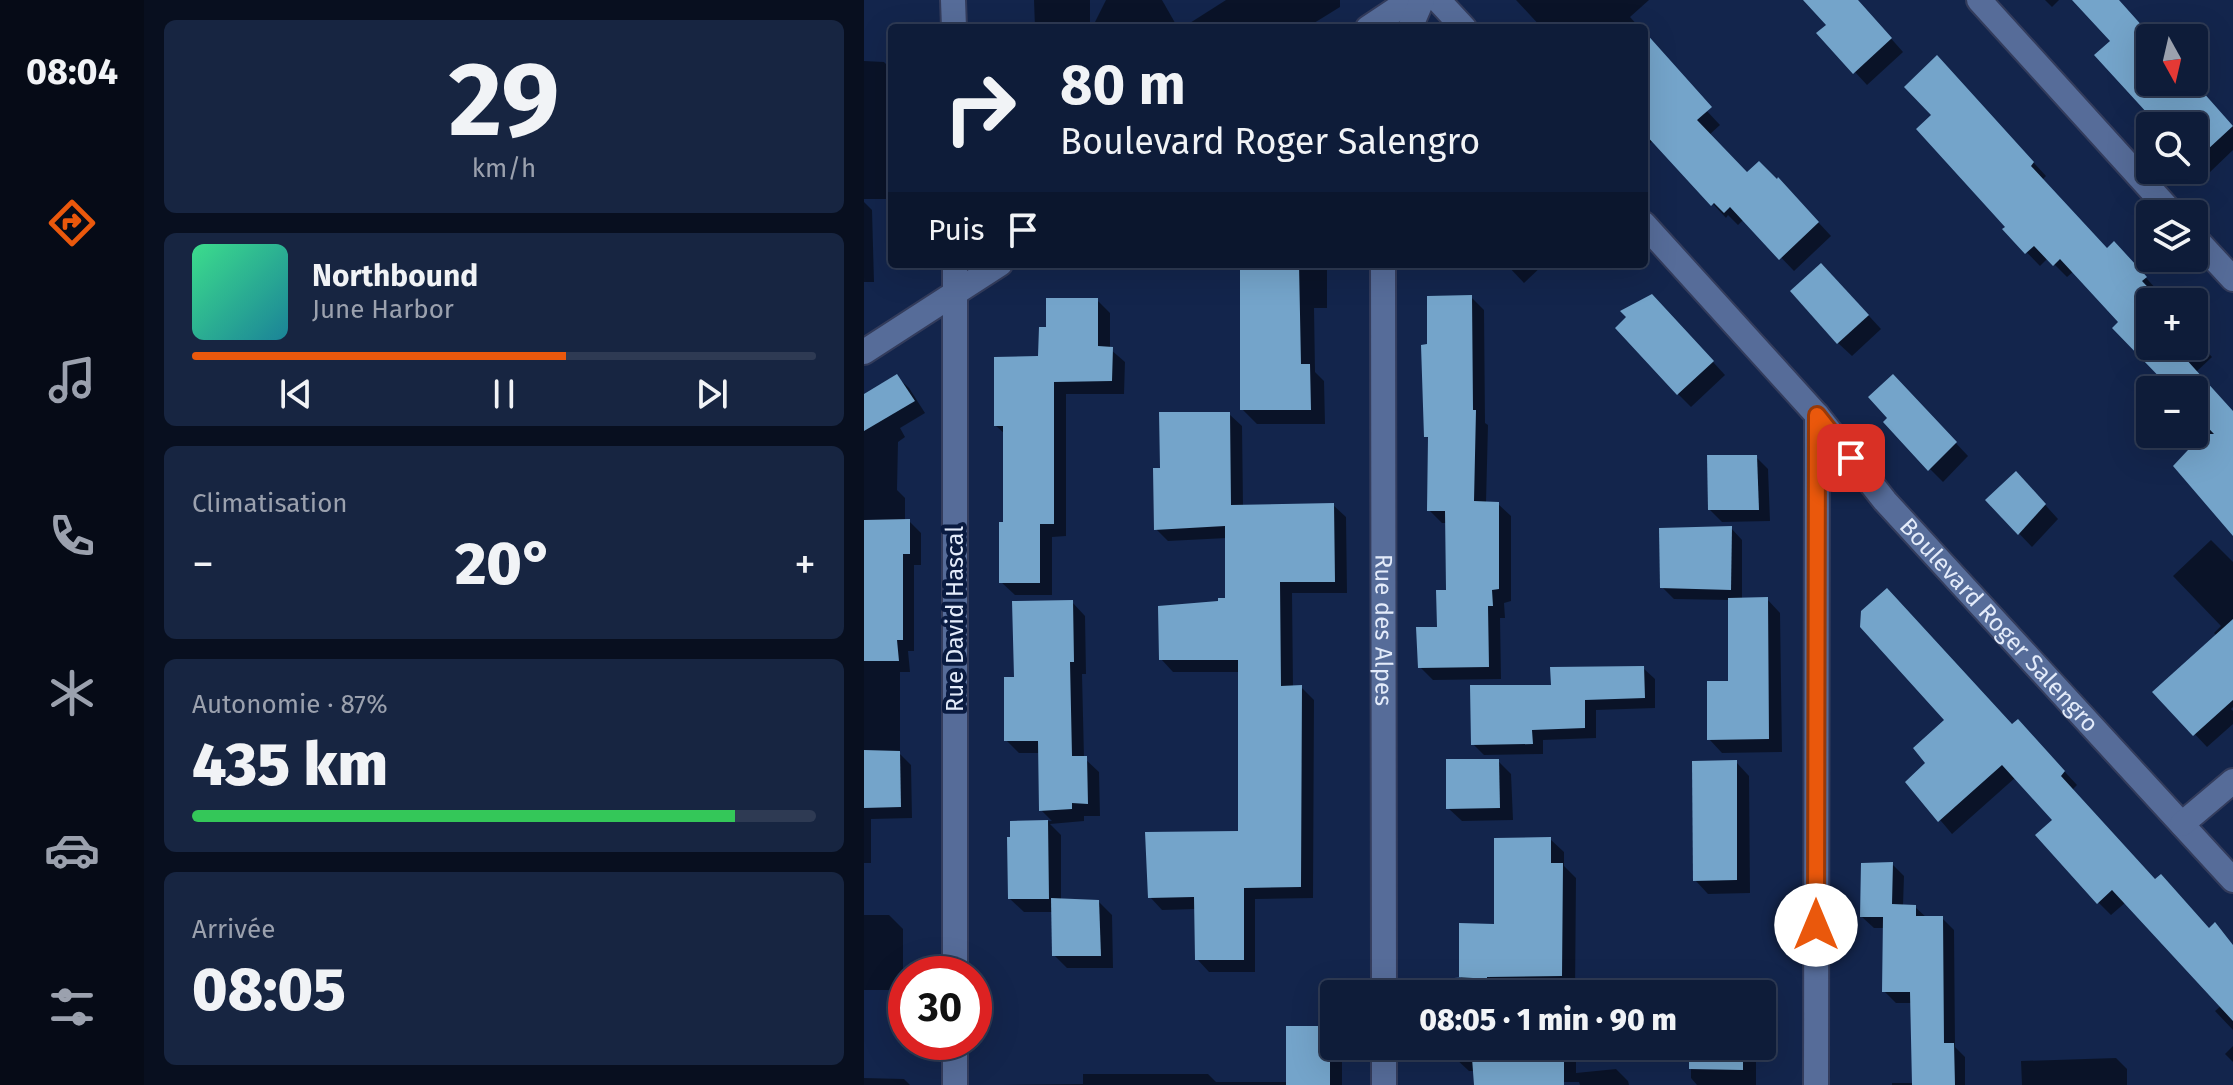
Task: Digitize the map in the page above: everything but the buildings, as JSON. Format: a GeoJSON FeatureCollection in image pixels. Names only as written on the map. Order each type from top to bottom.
{"type":"FeatureCollection","features":[{"type":"Feature","properties":{"kind":"street"},"geometry":{"type":"LineString","coordinates":[[953,0],[954,24]]}},
{"type":"Feature","properties":{"kind":"street"},"geometry":{"type":"LineString","coordinates":[[1374,24],[1410,0]]}},
{"type":"Feature","properties":{"kind":"street"},"geometry":{"type":"LineString","coordinates":[[1412,24],[1422,0]]}},
{"type":"Feature","properties":{"kind":"street"},"geometry":{"type":"LineString","coordinates":[[1438,0],[1460,24]]}},
{"type":"Feature","properties":{"kind":"street"},"geometry":{"type":"LineString","coordinates":[[1979,0],[2160,200]]}},
{"type":"Feature","properties":{"kind":"street","name":"Boulevard Roger Salengro"},"geometry":{"type":"LineString","coordinates":[[1648,228],[1817,415],[1885,501],[2233,880]]}},
{"type":"Feature","properties":{"kind":"street"},"geometry":{"type":"LineString","coordinates":[[2208,252],[2233,279]]}},
{"type":"Feature","properties":{"kind":"street","name":"Rue David Hascal"},"geometry":{"type":"LineString","coordinates":[[955,268],[955,956]]}},
{"type":"Feature","properties":{"kind":"street"},"geometry":{"type":"LineString","coordinates":[[864,352],[994,268]]}},
{"type":"Feature","properties":{"kind":"street","name":"Rue des Alpes"},"geometry":{"type":"LineString","coordinates":[[1383,268],[1384,980]]}},
{"type":"Feature","properties":{"kind":"street"},"geometry":{"type":"LineString","coordinates":[[1816,1085],[1817,415]]}},
{"type":"Feature","properties":{"kind":"street"},"geometry":{"type":"LineString","coordinates":[[2182,824],[2233,781]]}},
{"type":"Feature","properties":{"kind":"street"},"geometry":{"type":"LineString","coordinates":[[955,1060],[955,1085]]}},
{"type":"Feature","properties":{"kind":"street"},"geometry":{"type":"LineString","coordinates":[[1384,1060],[1384,1085]]}},
{"type":"Feature","properties":{"kind":"route"},"geometry":{"type":"LineString","coordinates":[[1816,925],[1817,415],[1851,458]]}}]}
